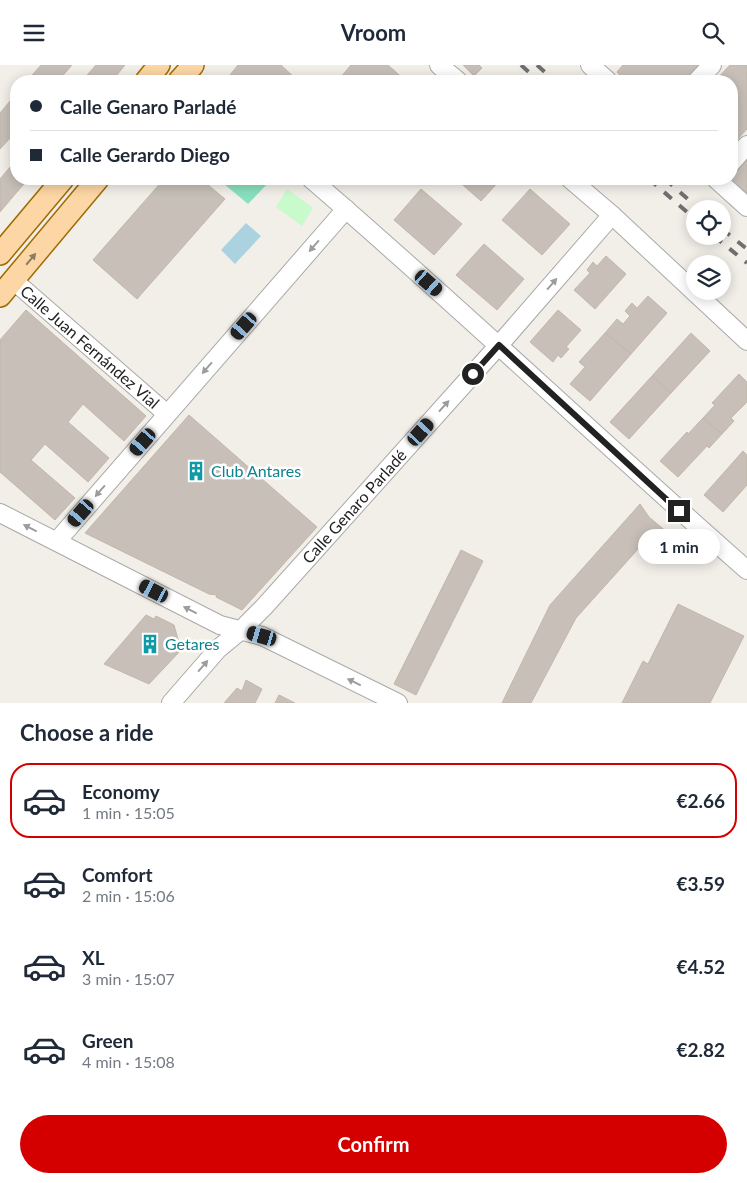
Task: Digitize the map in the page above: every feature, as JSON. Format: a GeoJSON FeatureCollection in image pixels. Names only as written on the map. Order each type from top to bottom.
{"type":"FeatureCollection","features":[{"type":"Feature","properties":{"kind":"main road"},"geometry":{"type":"LineString","coordinates":[[151,75],[160,65]]}},
{"type":"Feature","properties":{"kind":"main road"},"geometry":{"type":"LineString","coordinates":[[0,254],[59,185]]}},
{"type":"Feature","properties":{"kind":"main road"},"geometry":{"type":"LineString","coordinates":[[7,288],[93,185]]}},
{"type":"Feature","properties":{"kind":"street"},"geometry":{"type":"LineString","coordinates":[[439,65],[451,75]]}},
{"type":"Feature","properties":{"kind":"street"},"geometry":{"type":"LineString","coordinates":[[703,75],[712,65]]}},
{"type":"Feature","properties":{"kind":"street"},"geometry":{"type":"LineString","coordinates":[[738,155],[747,145]]}},
{"type":"Feature","properties":{"kind":"street"},"geometry":{"type":"LineString","coordinates":[[318,185],[499,345],[652,487],[747,570]]}},
{"type":"Feature","properties":{"kind":"street"},"geometry":{"type":"LineString","coordinates":[[577,185],[612,215],[747,341]]}},
{"type":"Feature","properties":{"kind":"street"},"geometry":{"type":"LineString","coordinates":[[723,185],[747,207]]}},
{"type":"Feature","properties":{"kind":"street"},"geometry":{"type":"LineString","coordinates":[[57,541],[346,209]]}},
{"type":"Feature","properties":{"kind":"street","name":"Calle Genaro Parladé"},"geometry":{"type":"LineString","coordinates":[[171,703],[218,649],[241,630],[271,599],[499,345],[612,215]]}},
{"type":"Feature","properties":{"kind":"street","name":"Calle Juan Fernández Vial"},"geometry":{"type":"LineString","coordinates":[[7,288],[168,414]]}},
{"type":"Feature","properties":{"kind":"street"},"geometry":{"type":"LineString","coordinates":[[0,513],[220,625],[262,636],[398,703]]}},
{"type":"Feature","properties":{"kind":"green space"},"geometry":{"type":"Polygon","coordinates":[[[225,185],[266,185],[248,204],[225,185]]]}},
{"type":"Feature","properties":{"kind":"green space"},"geometry":{"type":"Polygon","coordinates":[[[287,189],[313,208],[302,226],[276,207],[287,189]]]}},
{"type":"Feature","properties":{"kind":"water"},"geometry":{"type":"Polygon","coordinates":[[[246,223],[261,236],[235,264],[221,250],[246,223]]]}},
{"type":"Feature","properties":{"kind":"building"},"geometry":{"type":"Polygon","coordinates":[[[41,65],[72,65],[63,75],[32,75],[41,65]]]}},
{"type":"Feature","properties":{"kind":"building"},"geometry":{"type":"Polygon","coordinates":[[[96,65],[125,65],[117,75],[87,75],[96,65]]]}},
{"type":"Feature","properties":{"kind":"building"},"geometry":{"type":"Polygon","coordinates":[[[238,65],[281,65],[292,75],[230,75],[238,65]]]}},
{"type":"Feature","properties":{"kind":"building"},"geometry":{"type":"Polygon","coordinates":[[[351,65],[388,65],[399,75],[343,75],[351,65]]]}},
{"type":"Feature","properties":{"kind":"building"},"geometry":{"type":"Polygon","coordinates":[[[463,65],[479,65],[482,68],[473,75],[463,65]]]}},
{"type":"Feature","properties":{"kind":"building"},"geometry":{"type":"Polygon","coordinates":[[[623,65],[699,65],[690,75],[620,75],[617,72],[623,65]]]}},
{"type":"Feature","properties":{"kind":"building"},"geometry":{"type":"Polygon","coordinates":[[[730,65],[747,65],[747,129],[738,139],[738,75],[721,75],[730,65]]]}},
{"type":"Feature","properties":{"kind":"building"},"geometry":{"type":"Polygon","coordinates":[[[10,101],[10,138],[0,149],[0,113],[10,101]]]}},
{"type":"Feature","properties":{"kind":"building"},"geometry":{"type":"Polygon","coordinates":[[[747,160],[747,194],[738,185],[738,170],[747,160]]]}},
{"type":"Feature","properties":{"kind":"building"},"geometry":{"type":"Polygon","coordinates":[[[10,167],[10,185],[23,185],[0,212],[0,179],[10,167]]]}},
{"type":"Feature","properties":{"kind":"building"},"geometry":{"type":"Polygon","coordinates":[[[159,185],[208,185],[225,199],[137,299],[93,260],[159,185]]]}},
{"type":"Feature","properties":{"kind":"building"},"geometry":{"type":"Polygon","coordinates":[[[463,185],[496,185],[481,201],[463,185]]]}},
{"type":"Feature","properties":{"kind":"building"},"geometry":{"type":"Polygon","coordinates":[[[421,189],[462,224],[434,255],[394,220],[421,189]]]}},
{"type":"Feature","properties":{"kind":"building"},"geometry":{"type":"Polygon","coordinates":[[[530,189],[570,224],[542,255],[502,220],[530,189]]]}},
{"type":"Feature","properties":{"kind":"building"},"geometry":{"type":"Polygon","coordinates":[[[484,244],[524,279],[497,310],[456,275],[484,244]]]}},
{"type":"Feature","properties":{"kind":"building"},"geometry":{"type":"Polygon","coordinates":[[[606,256],[626,274],[595,309],[574,290],[590,273],[587,270],[593,262],[597,266],[606,256]]]}},
{"type":"Feature","properties":{"kind":"building"},"geometry":{"type":"Polygon","coordinates":[[[648,296],[667,313],[631,354],[605,333],[617,319],[623,324],[630,316],[625,311],[632,303],[637,308],[648,296]]]}},
{"type":"Feature","properties":{"kind":"building"},"geometry":{"type":"Polygon","coordinates":[[[26,310],[146,416],[124,441],[83,404],[68,422],[109,458],[88,482],[45,444],[31,460],[75,498],[55,520],[0,472],[0,340],[26,310]]]}},
{"type":"Feature","properties":{"kind":"building"},"geometry":{"type":"Polygon","coordinates":[[[558,310],[581,330],[566,347],[569,349],[561,358],[558,355],[553,362],[530,342],[558,310]]]}},
{"type":"Feature","properties":{"kind":"building"},"geometry":{"type":"Polygon","coordinates":[[[605,333],[631,354],[590,401],[570,384],[585,367],[579,362],[605,333]]]}},
{"type":"Feature","properties":{"kind":"building"},"geometry":{"type":"Polygon","coordinates":[[[691,333],[710,351],[671,393],[652,376],[691,333]]]}},
{"type":"Feature","properties":{"kind":"building"},"geometry":{"type":"Polygon","coordinates":[[[739,374],[747,382],[747,402],[731,418],[734,421],[722,434],[703,418],[715,405],[712,403],[739,374]]]}},
{"type":"Feature","properties":{"kind":"building"},"geometry":{"type":"Polygon","coordinates":[[[652,376],[671,393],[629,439],[610,422],[652,376]]]}},
{"type":"Feature","properties":{"kind":"building","name":"Club Antares"},"geometry":{"type":"Polygon","coordinates":[[[189,415],[317,527],[242,610],[216,597],[217,595],[209,594],[85,533],[189,415]]]}},
{"type":"Feature","properties":{"kind":"building"},"geometry":{"type":"Polygon","coordinates":[[[703,418],[722,434],[709,448],[707,446],[678,477],[660,461],[703,418]]]}},
{"type":"Feature","properties":{"kind":"building"},"geometry":{"type":"Polygon","coordinates":[[[743,451],[747,455],[747,485],[723,512],[704,495],[743,451]]]}},
{"type":"Feature","properties":{"kind":"building"},"geometry":{"type":"Polygon","coordinates":[[[640,504],[649,517],[682,545],[668,562],[639,548],[576,618],[531,703],[502,703],[550,605],[640,504]]]}},
{"type":"Feature","properties":{"kind":"building"},"geometry":{"type":"Polygon","coordinates":[[[461,550],[483,561],[416,695],[394,684],[461,550]]]}},
{"type":"Feature","properties":{"kind":"building"},"geometry":{"type":"Polygon","coordinates":[[[678,604],[744,636],[710,703],[622,703],[643,661],[648,664],[678,604]]]}},
{"type":"Feature","properties":{"kind":"building","name":"Getares"},"geometry":{"type":"Polygon","coordinates":[[[146,615],[154,619],[156,616],[174,625],[181,650],[149,684],[104,664],[146,615]]]}},
{"type":"Feature","properties":{"kind":"building"},"geometry":{"type":"Polygon","coordinates":[[[246,680],[262,689],[255,703],[224,703],[237,688],[242,691],[246,680]]]}},
{"type":"Feature","properties":{"kind":"building"},"geometry":{"type":"Polygon","coordinates":[[[279,695],[295,703],[275,703],[279,695]]]}},
{"type":"Feature","properties":{"kind":"railway"},"geometry":{"type":"LineString","coordinates":[[521,65],[532,75]]}},
{"type":"Feature","properties":{"kind":"railway"},"geometry":{"type":"LineString","coordinates":[[537,65],[548,75]]}},
{"type":"Feature","properties":{"kind":"railway"},"geometry":{"type":"LineString","coordinates":[[656,185],[686,211]]}},
{"type":"Feature","properties":{"kind":"railway"},"geometry":{"type":"LineString","coordinates":[[672,185],[689,200]]}},
{"type":"Feature","properties":{"kind":"railway"},"geometry":{"type":"LineString","coordinates":[[731,236],[747,249]]}},
{"type":"Feature","properties":{"kind":"railway"},"geometry":{"type":"LineString","coordinates":[[725,245],[747,263]]}},
{"type":"Feature","properties":{"kind":"place","name":"Club Antares"},"geometry":{"type":"Point","coordinates":[196,471]}},
{"type":"Feature","properties":{"kind":"place","name":"Getares"},"geometry":{"type":"Point","coordinates":[150,644]}},
{"type":"Feature","properties":{"kind":"route"},"geometry":{"type":"LineString","coordinates":[[473,374],[499,345],[679,511]]}}]}
